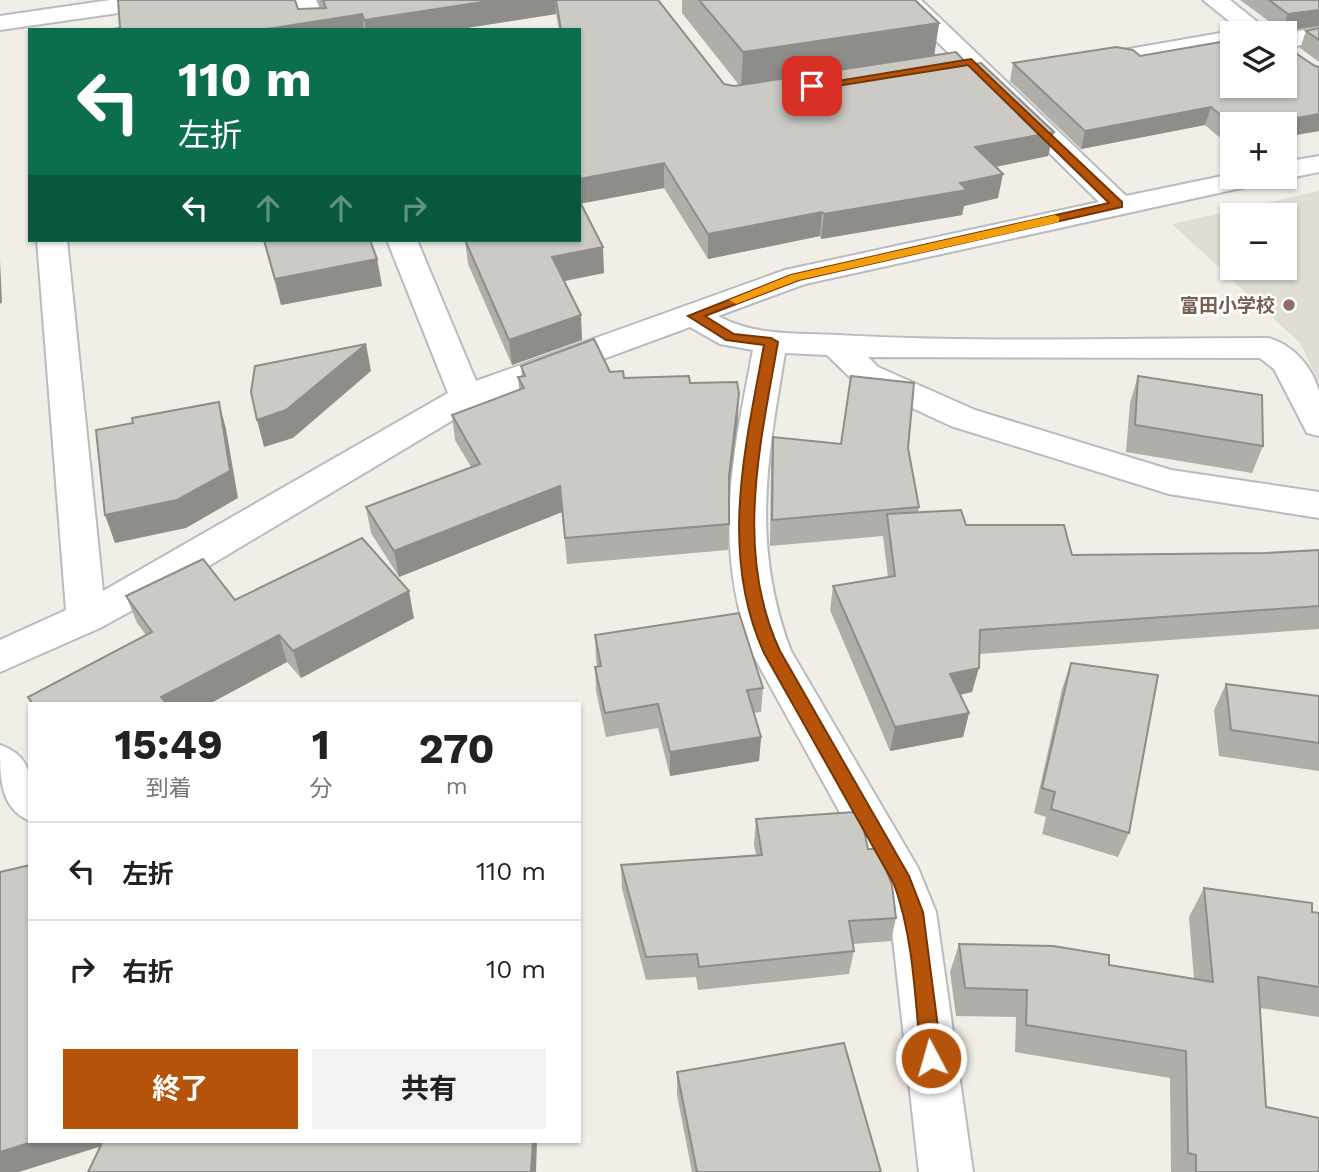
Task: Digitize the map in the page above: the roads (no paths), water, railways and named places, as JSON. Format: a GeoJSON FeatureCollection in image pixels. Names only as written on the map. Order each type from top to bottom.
{"type":"FeatureCollection","features":[{"type":"Feature","properties":{"kind":"street"},"geometry":{"type":"LineString","coordinates":[[0,23],[31,16],[160,0]]}},
{"type":"Feature","properties":{"kind":"street"},"geometry":{"type":"LineString","coordinates":[[304,0],[315,28]]}},
{"type":"Feature","properties":{"kind":"street"},"geometry":{"type":"LineString","coordinates":[[907,0],[1118,205]]}},
{"type":"Feature","properties":{"kind":"street"},"geometry":{"type":"LineString","coordinates":[[1215,0],[1243,21]]}},
{"type":"Feature","properties":{"kind":"street"},"geometry":{"type":"LineString","coordinates":[[1297,39],[1319,35]]}},
{"type":"Feature","properties":{"kind":"street"},"geometry":{"type":"LineString","coordinates":[[1123,58],[1220,40]]}},
{"type":"Feature","properties":{"kind":"street"},"geometry":{"type":"LineString","coordinates":[[944,66],[971,62]]}},
{"type":"Feature","properties":{"kind":"street"},"geometry":{"type":"LineString","coordinates":[[1297,168],[1319,163]]}},
{"type":"Feature","properties":{"kind":"street"},"geometry":{"type":"LineString","coordinates":[[0,657],[86,618],[466,397],[796,277],[1220,184]]}},
{"type":"Feature","properties":{"kind":"street"},"geometry":{"type":"LineString","coordinates":[[52,242],[86,618]]}},
{"type":"Feature","properties":{"kind":"street"},"geometry":{"type":"LineString","coordinates":[[403,242],[466,397]]}},
{"type":"Feature","properties":{"kind":"street"},"geometry":{"type":"LineString","coordinates":[[694,316],[731,337],[771,342],[905,349],[1268,348],[1288,363],[1319,425]]}},
{"type":"Feature","properties":{"kind":"street"},"geometry":{"type":"LineString","coordinates":[[771,342],[748,470],[746,558],[752,597],[759,623],[772,653],[896,871],[913,912],[946,1172]]}},
{"type":"Feature","properties":{"kind":"street"},"geometry":{"type":"LineString","coordinates":[[836,345],[866,373],[976,423],[1169,482],[1319,505]]}},
{"type":"Feature","properties":{"kind":"street"},"geometry":{"type":"LineString","coordinates":[[0,763],[28,800]]}},
{"type":"Feature","properties":{"kind":"place","name":"富田小学校"},"geometry":{"type":"Point","coordinates":[1289,305]}}]}
